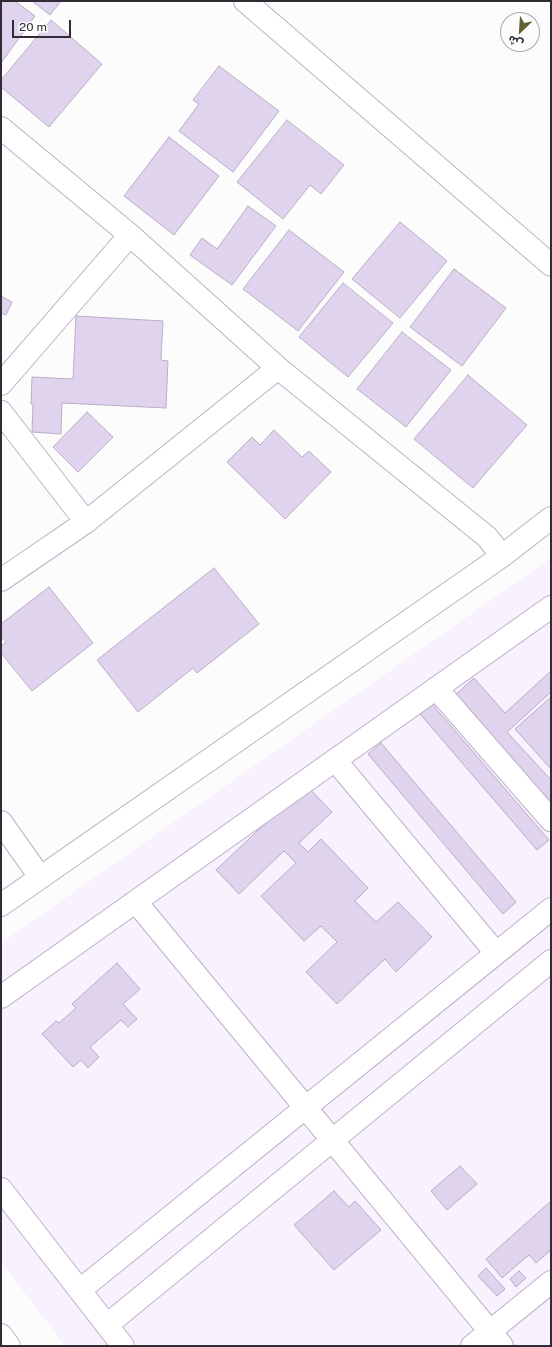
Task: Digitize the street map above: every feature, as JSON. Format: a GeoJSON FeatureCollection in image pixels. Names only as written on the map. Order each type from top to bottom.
{"type":"FeatureCollection","features":[{"type":"Feature","properties":{"kind":"street"},"geometry":{"type":"LineString","coordinates":[[245,1],[551,265]]}},
{"type":"Feature","properties":{"kind":"street"},"geometry":{"type":"LineString","coordinates":[[1,128],[130,235],[278,368],[487,537],[502,556]]}},
{"type":"Feature","properties":{"kind":"street"},"geometry":{"type":"LineString","coordinates":[[1,384],[130,235]]}},
{"type":"Feature","properties":{"kind":"street"},"geometry":{"type":"LineString","coordinates":[[1,580],[86,522],[278,368]]}},
{"type":"Feature","properties":{"kind":"street"},"geometry":{"type":"LineString","coordinates":[[1,412],[86,522]]}},
{"type":"Feature","properties":{"kind":"street"},"geometry":{"type":"LineString","coordinates":[[1,905],[502,556],[551,518]]}},
{"type":"Feature","properties":{"kind":"street"},"geometry":{"type":"LineString","coordinates":[[1,997],[551,608]]}},
{"type":"Feature","properties":{"kind":"street"},"geometry":{"type":"LineString","coordinates":[[436,688],[551,820]]}},
{"type":"Feature","properties":{"kind":"street"},"geometry":{"type":"LineString","coordinates":[[336,760],[496,953]]}},
{"type":"Feature","properties":{"kind":"street"},"geometry":{"type":"LineString","coordinates":[[1,822],[40,877]]}},
{"type":"Feature","properties":{"kind":"street"},"geometry":{"type":"LineString","coordinates":[[136,902],[496,1339]]}},
{"type":"Feature","properties":{"kind":"street"},"geometry":{"type":"LineString","coordinates":[[80,1290],[551,909]]}},
{"type":"Feature","properties":{"kind":"street"},"geometry":{"type":"LineString","coordinates":[[107,1325],[551,961]]}},
{"type":"Feature","properties":{"kind":"street"},"geometry":{"type":"LineString","coordinates":[[1,1189],[123,1346]]}},
{"type":"Feature","properties":{"kind":"street"},"geometry":{"type":"LineString","coordinates":[[472,1346],[496,1339],[551,1282]]}},
{"type":"Feature","properties":{"kind":"street"},"geometry":{"type":"LineString","coordinates":[[1,1335],[10,1346]]}},
{"type":"Feature","properties":{"kind":"shaded area"},"geometry":{"type":"Polygon","coordinates":[[[551,558],[551,1346],[65,1346],[1,1262],[1,943],[551,558]]]}},
{"type":"Feature","properties":{"kind":"building"},"geometry":{"type":"Polygon","coordinates":[[[1,1],[15,1],[35,16],[1,63],[1,1]]]}},
{"type":"Feature","properties":{"kind":"building"},"geometry":{"type":"Polygon","coordinates":[[[32,1],[61,1],[50,15],[32,1]]]}},
{"type":"Feature","properties":{"kind":"building"},"geometry":{"type":"Polygon","coordinates":[[[51,20],[102,64],[49,127],[1,87],[1,80],[51,20]]]}},
{"type":"Feature","properties":{"kind":"building"},"geometry":{"type":"Polygon","coordinates":[[[219,66],[279,111],[233,172],[179,131],[199,104],[193,100],[219,66]]]}},
{"type":"Feature","properties":{"kind":"building"},"geometry":{"type":"Polygon","coordinates":[[[287,120],[344,165],[321,194],[310,185],[283,219],[237,182],[287,120]]]}},
{"type":"Feature","properties":{"kind":"building"},"geometry":{"type":"Polygon","coordinates":[[[169,137],[219,176],[174,235],[124,196],[169,137]]]}},
{"type":"Feature","properties":{"kind":"building"},"geometry":{"type":"Polygon","coordinates":[[[248,206],[276,226],[232,285],[190,255],[202,238],[217,249],[248,206]]]}},
{"type":"Feature","properties":{"kind":"building"},"geometry":{"type":"Polygon","coordinates":[[[400,222],[447,261],[400,318],[352,279],[400,222]]]}},
{"type":"Feature","properties":{"kind":"building"},"geometry":{"type":"Polygon","coordinates":[[[289,230],[344,272],[298,331],[243,289],[289,230]]]}},
{"type":"Feature","properties":{"kind":"building"},"geometry":{"type":"Polygon","coordinates":[[[454,269],[506,308],[462,366],[410,327],[454,269]]]}},
{"type":"Feature","properties":{"kind":"building"},"geometry":{"type":"Polygon","coordinates":[[[343,283],[393,323],[348,377],[299,337],[343,283]]]}},
{"type":"Feature","properties":{"kind":"building"},"geometry":{"type":"Polygon","coordinates":[[[1,296],[12,302],[6,315],[1,313],[1,296]]]}},
{"type":"Feature","properties":{"kind":"building"},"geometry":{"type":"Polygon","coordinates":[[[76,316],[163,321],[161,360],[168,361],[166,408],[62,403],[61,434],[32,432],[32,377],[73,379],[76,316]]]}},
{"type":"Feature","properties":{"kind":"building"},"geometry":{"type":"Polygon","coordinates":[[[402,332],[451,370],[406,427],[357,389],[402,332]]]}},
{"type":"Feature","properties":{"kind":"building"},"geometry":{"type":"Polygon","coordinates":[[[468,375],[527,425],[473,488],[414,439],[468,375]]]}},
{"type":"Feature","properties":{"kind":"building"},"geometry":{"type":"Polygon","coordinates":[[[87,412],[113,437],[78,472],[53,447],[87,412]]]}},
{"type":"Feature","properties":{"kind":"building"},"geometry":{"type":"Polygon","coordinates":[[[274,430],[302,457],[309,451],[331,472],[285,519],[227,462],[252,437],[260,445],[274,430]]]}},
{"type":"Feature","properties":{"kind":"building"},"geometry":{"type":"Polygon","coordinates":[[[214,568],[259,624],[197,673],[193,668],[138,712],[97,660],[214,568]]]}},
{"type":"Feature","properties":{"kind":"building"},"geometry":{"type":"Polygon","coordinates":[[[49,587],[93,643],[32,691],[1,653],[1,646],[6,642],[1,636],[1,624],[49,587]]]}},
{"type":"Feature","properties":{"kind":"building"},"geometry":{"type":"Polygon","coordinates":[[[551,671],[551,692],[507,732],[551,780],[551,804],[453,697],[474,678],[505,713],[551,671]]]}},
{"type":"Feature","properties":{"kind":"building"},"geometry":{"type":"Polygon","coordinates":[[[551,697],[551,734],[549,736],[551,738],[551,769],[515,729],[551,697]]]}},
{"type":"Feature","properties":{"kind":"building"},"geometry":{"type":"Polygon","coordinates":[[[432,704],[549,840],[537,850],[420,714],[432,704]]]}},
{"type":"Feature","properties":{"kind":"building"},"geometry":{"type":"Polygon","coordinates":[[[381,743],[516,902],[503,914],[368,754],[381,743]]]}},
{"type":"Feature","properties":{"kind":"building"},"geometry":{"type":"Polygon","coordinates":[[[306,785],[332,812],[299,843],[308,852],[321,839],[368,888],[355,901],[376,922],[398,902],[432,937],[396,972],[385,959],[337,1004],[306,972],[337,942],[321,926],[304,941],[261,896],[296,863],[284,851],[239,894],[216,870],[306,785]]]}},
{"type":"Feature","properties":{"kind":"building"},"geometry":{"type":"Polygon","coordinates":[[[117,963],[140,989],[123,1004],[137,1019],[128,1027],[121,1020],[90,1047],[99,1057],[88,1068],[81,1060],[73,1067],[42,1034],[56,1021],[59,1023],[76,1008],[72,1004],[117,963]]]}},
{"type":"Feature","properties":{"kind":"building"},"geometry":{"type":"Polygon","coordinates":[[[460,1166],[477,1184],[447,1210],[431,1191],[460,1166]]]}},
{"type":"Feature","properties":{"kind":"building"},"geometry":{"type":"Polygon","coordinates":[[[334,1191],[349,1207],[355,1201],[381,1230],[334,1270],[294,1225],[334,1191]]]}},
{"type":"Feature","properties":{"kind":"building"},"geometry":{"type":"Polygon","coordinates":[[[551,1201],[551,1250],[536,1263],[529,1255],[502,1278],[486,1259],[551,1201]]]}},
{"type":"Feature","properties":{"kind":"building"},"geometry":{"type":"Polygon","coordinates":[[[486,1268],[505,1289],[497,1296],[478,1276],[486,1268]]]}},
{"type":"Feature","properties":{"kind":"building"},"geometry":{"type":"Polygon","coordinates":[[[519,1271],[526,1278],[516,1287],[510,1279],[519,1271]]]}}]}
